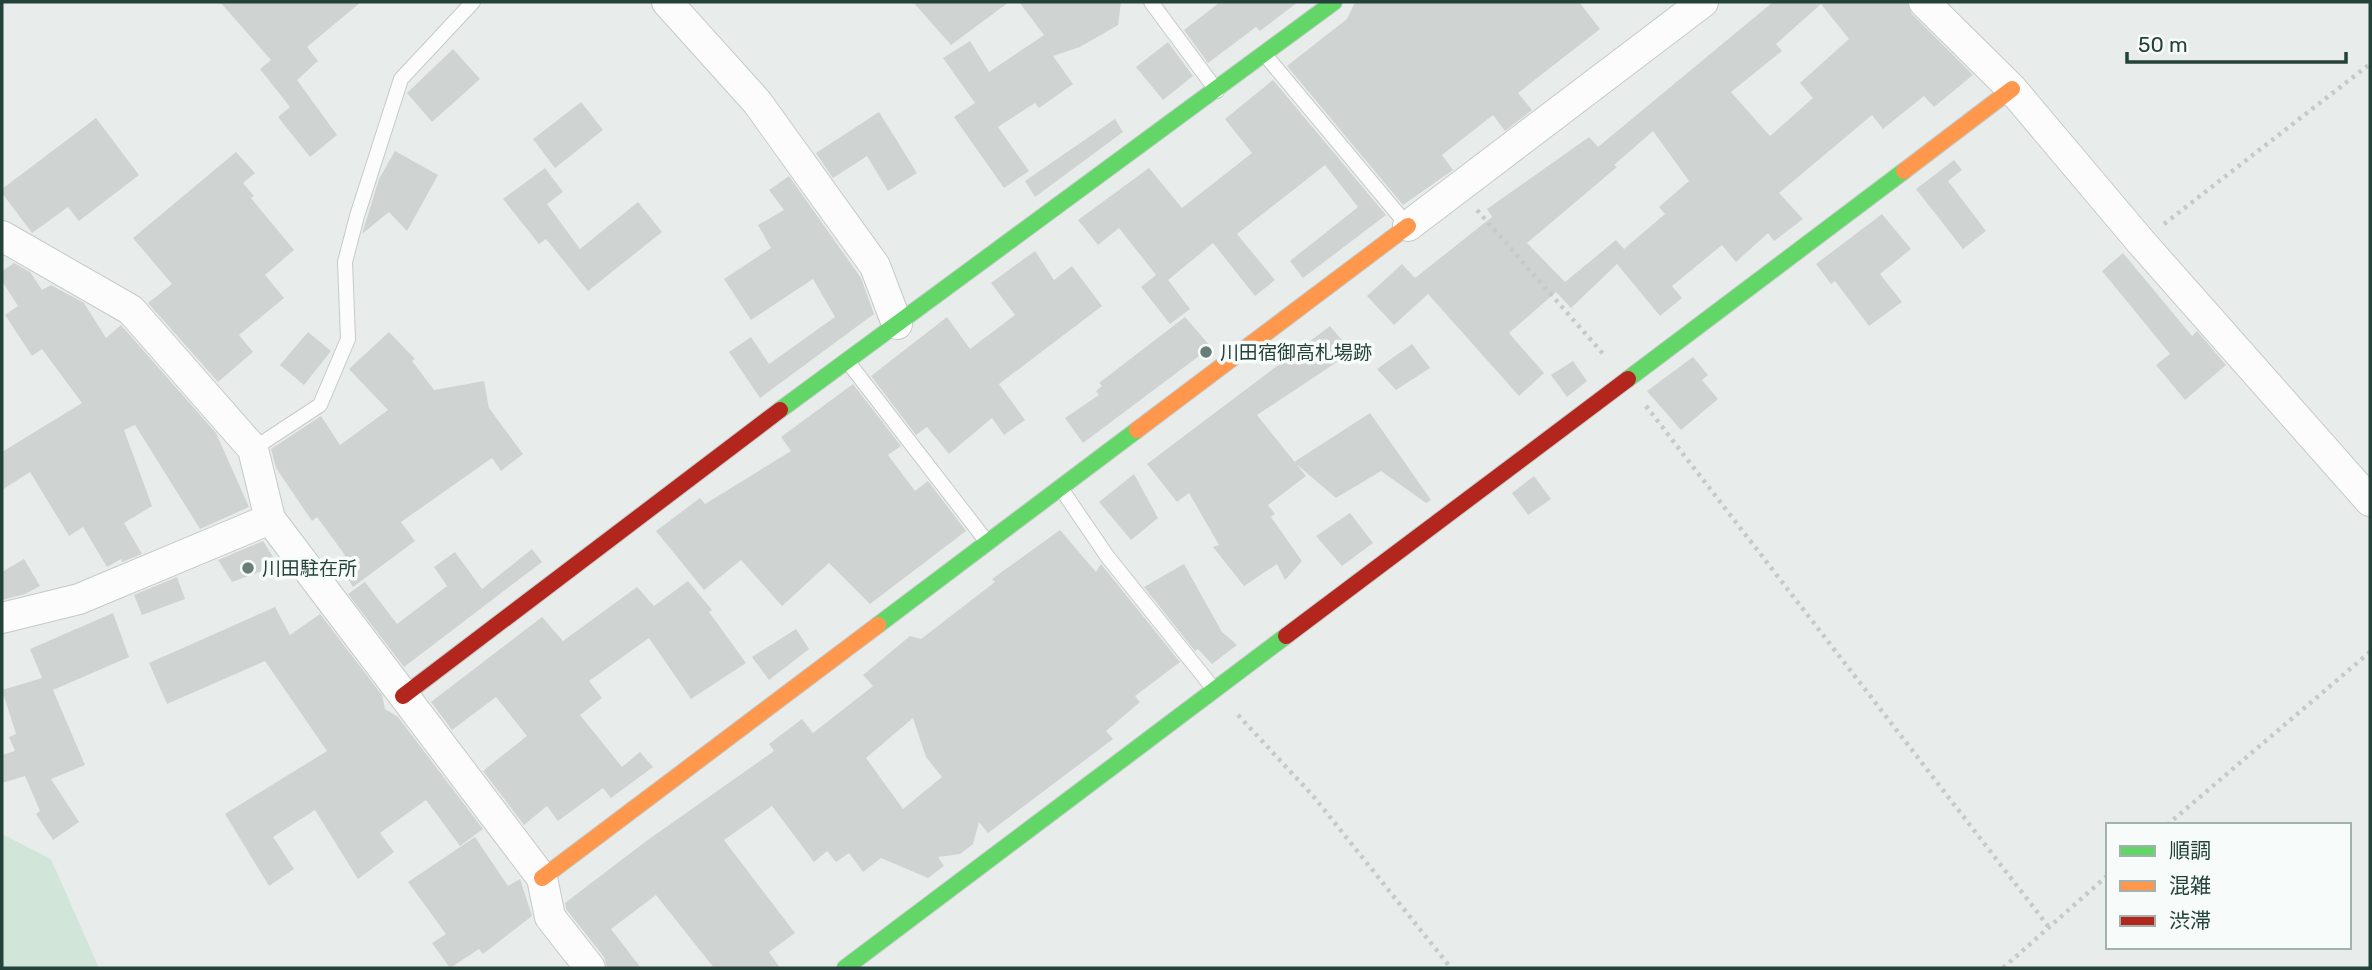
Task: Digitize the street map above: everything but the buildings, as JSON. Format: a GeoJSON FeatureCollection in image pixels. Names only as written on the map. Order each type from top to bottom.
{"type":"FeatureCollection","features":[{"type":"Feature","properties":{"kind":"street"},"geometry":{"type":"LineString","coordinates":[[667,2],[757,102],[852,233],[875,266],[897,324]]}},
{"type":"Feature","properties":{"kind":"street"},"geometry":{"type":"LineString","coordinates":[[404,696],[847,361],[1217,92],[1334,2]]}},
{"type":"Feature","properties":{"kind":"street"},"geometry":{"type":"LineString","coordinates":[[542,878],[1703,2]]}},
{"type":"Feature","properties":{"kind":"street"},"geometry":{"type":"LineString","coordinates":[[1924,2],[2012,89],[2141,242],[2370,501]]}},
{"type":"Feature","properties":{"kind":"street"},"geometry":{"type":"LineString","coordinates":[[845,968],[2012,89]]}},
{"type":"Feature","properties":{"kind":"street"},"geometry":{"type":"LineString","coordinates":[[2,236],[131,310],[253,449],[271,519],[542,878],[550,917],[590,968]]}},
{"type":"Feature","properties":{"kind":"street"},"geometry":{"type":"LineString","coordinates":[[2,618],[79,599],[271,519]]}},
{"type":"Feature","properties":{"kind":"lane"},"geometry":{"type":"LineString","coordinates":[[253,449],[320,405],[348,339],[345,262],[356,216],[401,79],[473,2]]}},
{"type":"Feature","properties":{"kind":"lane"},"geometry":{"type":"LineString","coordinates":[[1151,2],[1217,92]]}},
{"type":"Feature","properties":{"kind":"lane"},"geometry":{"type":"LineString","coordinates":[[1265,55],[1408,226]]}},
{"type":"Feature","properties":{"kind":"lane"},"geometry":{"type":"LineString","coordinates":[[847,361],[987,542]]}},
{"type":"Feature","properties":{"kind":"lane"},"geometry":{"type":"LineString","coordinates":[[1061,488],[1107,556],[1214,689]]}},
{"type":"Feature","properties":{"kind":"path"},"geometry":{"type":"LineString","coordinates":[[2141,242],[2370,64]]}},
{"type":"Feature","properties":{"kind":"path"},"geometry":{"type":"LineString","coordinates":[[1458,187],[1626,380],[2048,926]]}},
{"type":"Feature","properties":{"kind":"path"},"geometry":{"type":"LineString","coordinates":[[2169,823],[2370,652]]}},
{"type":"Feature","properties":{"kind":"path"},"geometry":{"type":"LineString","coordinates":[[1214,689],[1314,797],[1451,968]]}},
{"type":"Feature","properties":{"kind":"path"},"geometry":{"type":"LineString","coordinates":[[2003,968],[2106,877]]}},
{"type":"Feature","properties":{"kind":"green space"},"geometry":{"type":"Polygon","coordinates":[[[2,834],[51,859],[99,968],[2,968],[2,834]]]}},
{"type":"Feature","properties":{"kind":"traffic: fast"},"geometry":{"type":"LineString","coordinates":[[780,410],[1334,2]]}},
{"type":"Feature","properties":{"kind":"traffic: fast"},"geometry":{"type":"LineString","coordinates":[[1628,379],[1904,171]]}},
{"type":"Feature","properties":{"kind":"traffic: fast"},"geometry":{"type":"LineString","coordinates":[[878,625],[1137,430]]}},
{"type":"Feature","properties":{"kind":"traffic: fast"},"geometry":{"type":"LineString","coordinates":[[845,968],[1286,636]]}},
{"type":"Feature","properties":{"kind":"traffic: slow"},"geometry":{"type":"LineString","coordinates":[[1904,171],[2012,89]]}},
{"type":"Feature","properties":{"kind":"traffic: slow"},"geometry":{"type":"LineString","coordinates":[[1137,430],[1408,226]]}},
{"type":"Feature","properties":{"kind":"traffic: slow"},"geometry":{"type":"LineString","coordinates":[[542,878],[878,625]]}},
{"type":"Feature","properties":{"kind":"traffic: jam"},"geometry":{"type":"LineString","coordinates":[[1286,636],[1628,379]]}},
{"type":"Feature","properties":{"kind":"traffic: jam"},"geometry":{"type":"LineString","coordinates":[[403,696],[780,410]]}},
{"type":"Feature","properties":{"kind":"place","name":"川田宿御高札場跡"},"geometry":{"type":"Point","coordinates":[1206,352]}},
{"type":"Feature","properties":{"kind":"place","name":"川田駐在所"},"geometry":{"type":"Point","coordinates":[248,568]}}]}
